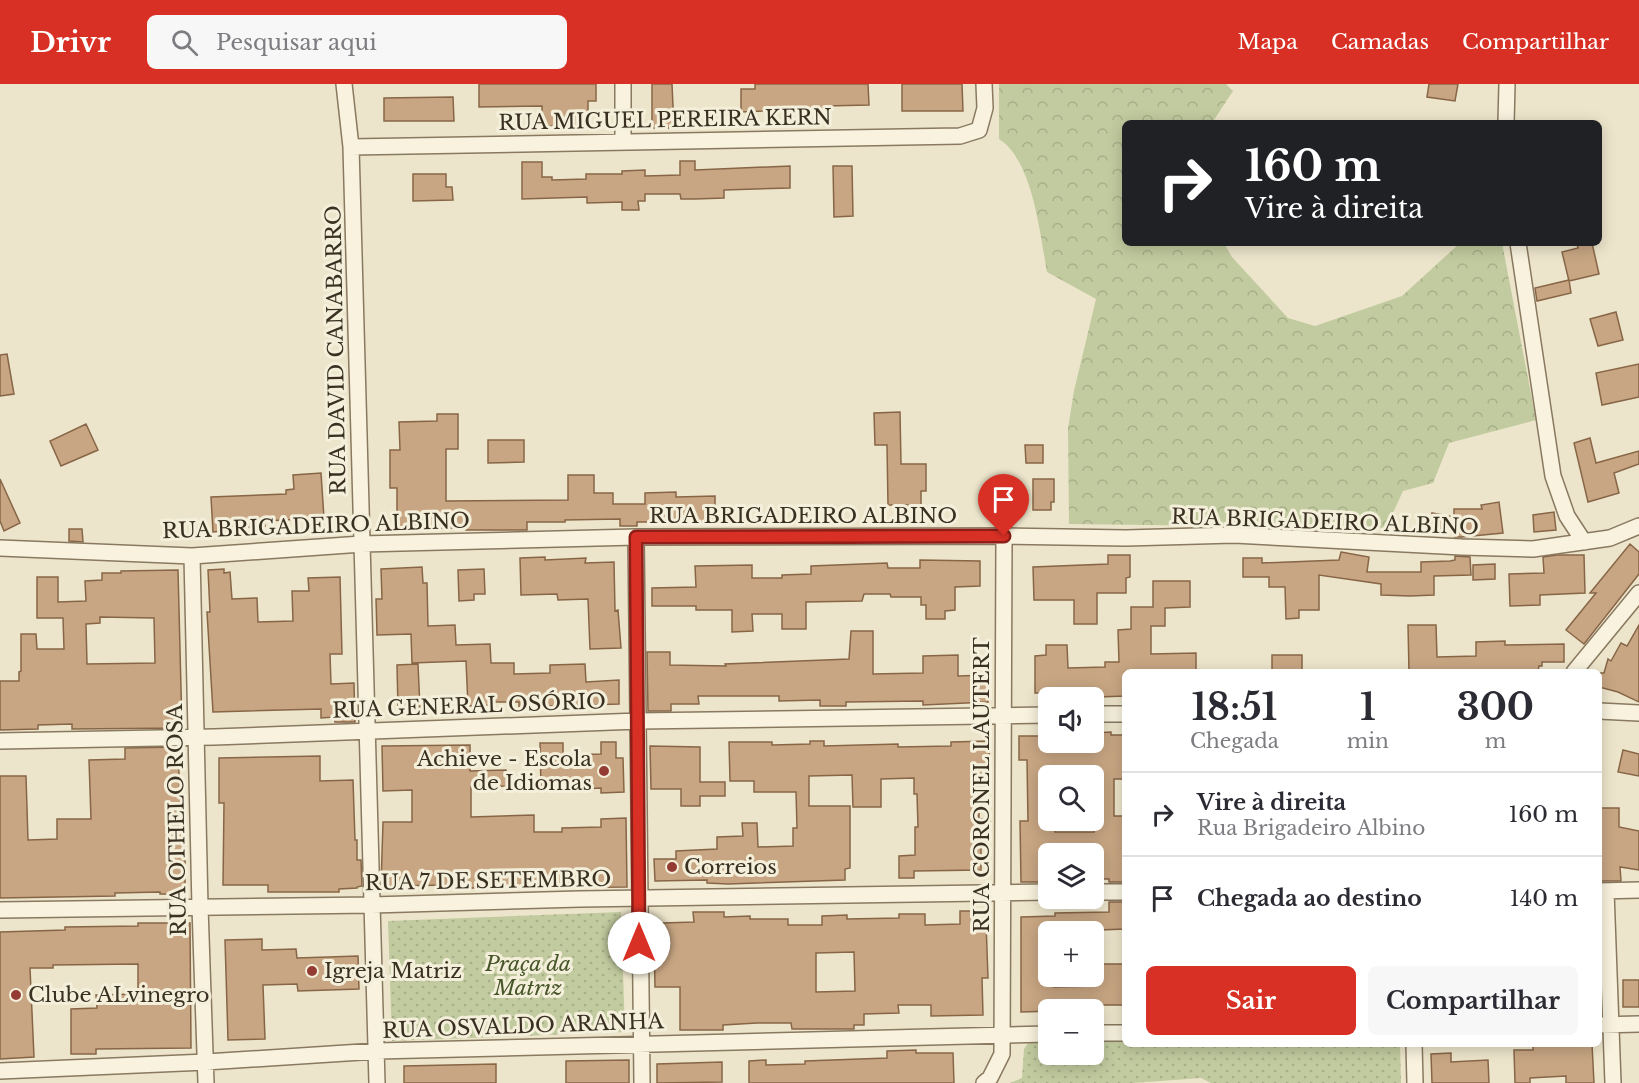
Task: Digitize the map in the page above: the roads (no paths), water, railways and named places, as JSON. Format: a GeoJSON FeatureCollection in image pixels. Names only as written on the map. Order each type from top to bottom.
{"type":"FeatureCollection","features":[{"type":"Feature","properties":{"kind":"street","name":"RUA DAVID CANABARRO"},"geometry":{"type":"LineString","coordinates":[[344,84],[351,147],[378,1083]]}},
{"type":"Feature","properties":{"kind":"street"},"geometry":{"type":"LineString","coordinates":[[623,84],[623,141]]}},
{"type":"Feature","properties":{"kind":"street","name":"RUA MIGUEL PEREIRA KERN"},"geometry":{"type":"LineString","coordinates":[[351,147],[960,136],[979,130],[985,108],[984,84]]}},
{"type":"Feature","properties":{"kind":"street"},"geometry":{"type":"LineString","coordinates":[[1506,120],[1508,84]]}},
{"type":"Feature","properties":{"kind":"street"},"geometry":{"type":"LineString","coordinates":[[1518,246],[1553,476],[1567,516],[1584,542]]}},
{"type":"Feature","properties":{"kind":"street","name":"RUA BRIGADEIRO ALBINO"},"geometry":{"type":"LineString","coordinates":[[0,548],[192,556],[362,544],[636,537],[1126,538],[1234,535],[1451,547],[1533,549],[1610,538],[1639,526]]}},
{"type":"Feature","properties":{"kind":"street","name":"RUA CORONEL LAUTERT"},"geometry":{"type":"LineString","coordinates":[[984,1083],[990,1078],[1002,1054],[1004,536]]}},
{"type":"Feature","properties":{"kind":"street"},"geometry":{"type":"LineString","coordinates":[[636,537],[642,1083]]}},
{"type":"Feature","properties":{"kind":"street","name":"RUA OTHELO ROSA"},"geometry":{"type":"LineString","coordinates":[[192,556],[206,1083]]}},
{"type":"Feature","properties":{"kind":"street"},"geometry":{"type":"LineString","coordinates":[[1576,669],[1639,593]]}},
{"type":"Feature","properties":{"kind":"street"},"geometry":{"type":"LineString","coordinates":[[1602,711],[1639,713]]}},
{"type":"Feature","properties":{"kind":"street"},"geometry":{"type":"LineString","coordinates":[[1104,714],[1122,714]]}},
{"type":"Feature","properties":{"kind":"street","name":"RUA GENERAL OSÓRIO"},"geometry":{"type":"LineString","coordinates":[[0,741],[196,737],[638,721],[1038,715]]}},
{"type":"Feature","properties":{"kind":"street"},"geometry":{"type":"LineString","coordinates":[[1613,1083],[1605,1025],[1603,891],[1639,890]]}},
{"type":"Feature","properties":{"kind":"street"},"geometry":{"type":"LineString","coordinates":[[1104,892],[1122,891]]}},
{"type":"Feature","properties":{"kind":"street","name":"RUA 7 DE SETEMBRO"},"geometry":{"type":"LineString","coordinates":[[0,910],[372,905],[580,898],[1038,892]]}},
{"type":"Feature","properties":{"kind":"street"},"geometry":{"type":"LineString","coordinates":[[1605,1025],[1639,1024]]}},
{"type":"Feature","properties":{"kind":"street"},"geometry":{"type":"LineString","coordinates":[[1104,1033],[1122,1033]]}},
{"type":"Feature","properties":{"kind":"street","name":"RUA OSVALDO ARANHA"},"geometry":{"type":"LineString","coordinates":[[0,1071],[206,1062],[377,1051],[1038,1034]]}},
{"type":"Feature","properties":{"kind":"street"},"geometry":{"type":"LineString","coordinates":[[1414,1047],[1415,1083]]}},
{"type":"Feature","properties":{"kind":"place","name":"Achieve - Escola de Idiomas"},"geometry":{"type":"Point","coordinates":[604,771]}},
{"type":"Feature","properties":{"kind":"place","name":"Correios"},"geometry":{"type":"Point","coordinates":[672,867]}},
{"type":"Feature","properties":{"kind":"place","name":"Igreja Matriz"},"geometry":{"type":"Point","coordinates":[312,971]}},
{"type":"Feature","properties":{"kind":"place","name":"Clube ALvinegro"},"geometry":{"type":"Point","coordinates":[16,995]}},
{"type":"Feature","properties":{"kind":"park label","name":"Praça da Matriz"},"geometry":{"type":"Point","coordinates":[528,976]}}]}
